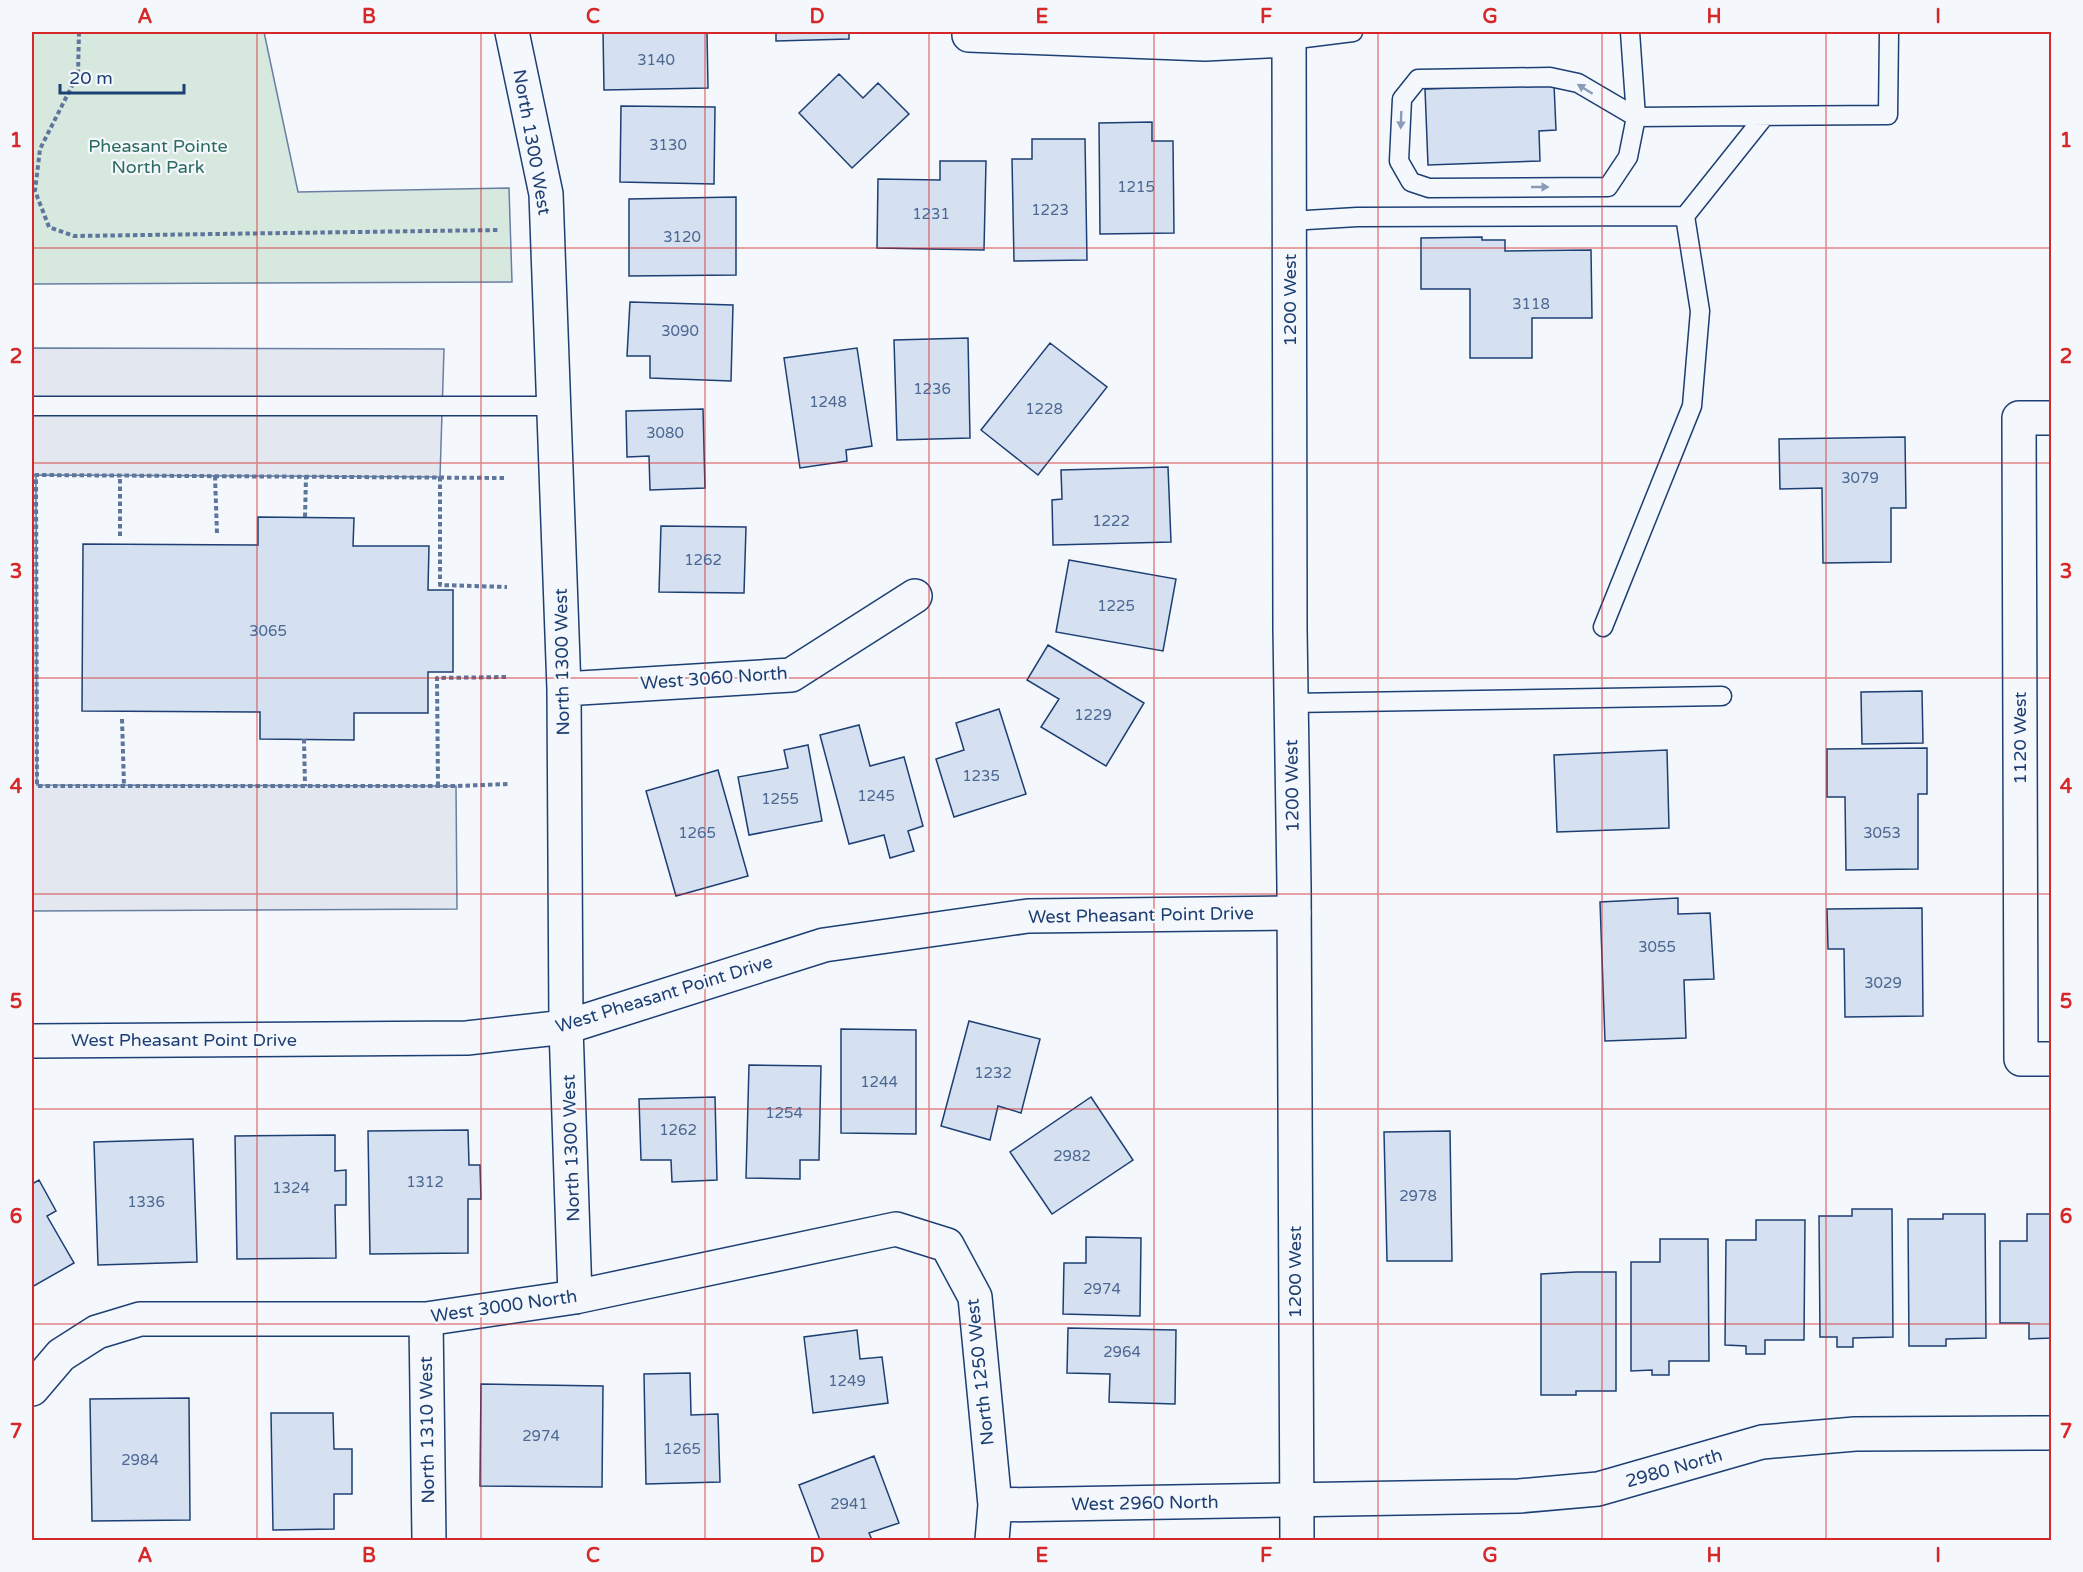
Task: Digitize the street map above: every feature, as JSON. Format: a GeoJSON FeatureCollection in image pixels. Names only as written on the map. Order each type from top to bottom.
{"type":"FeatureCollection","features":[{"type":"Feature","properties":{"kind":"street","name":"North 1300 West"},"geometry":{"type":"LineString","coordinates":[[512,32],[546,194],[564,689],[566,1027],[575,1296]]}},
{"type":"Feature","properties":{"kind":"street"},"geometry":{"type":"LineString","coordinates":[[969,33],[1205,44],[1289,36]]}},
{"type":"Feature","properties":{"kind":"street","name":"1200 West"},"geometry":{"type":"LineString","coordinates":[[1289,36],[1297,1540]]}},
{"type":"Feature","properties":{"kind":"street","name":"1120 West"},"geometry":{"type":"LineString","coordinates":[[2036,1059],[2019,418],[2052,418]]}},
{"type":"Feature","properties":{"kind":"street","name":"West 3060 North"},"geometry":{"type":"LineString","coordinates":[[564,689],[791,675],[915,596]]}},
{"type":"Feature","properties":{"kind":"street","name":"West Pheasant Point Drive"},"geometry":{"type":"LineString","coordinates":[[32,1041],[467,1038],[566,1027],[824,945],[1028,916],[1294,913]]}},
{"type":"Feature","properties":{"kind":"street","name":"West 3000 North"},"geometry":{"type":"LineString","coordinates":[[32,1389],[61,1354],[97,1332],[140,1319],[426,1319],[575,1296],[896,1229],[946,1245]]}},
{"type":"Feature","properties":{"kind":"street","name":"North 1250 West"},"geometry":{"type":"LineString","coordinates":[[946,1245],[975,1296],[995,1505],[992,1540]]}},
{"type":"Feature","properties":{"kind":"street","name":"North 1310 West"},"geometry":{"type":"LineString","coordinates":[[426,1319],[429,1540]]}},
{"type":"Feature","properties":{"kind":"street","name":"2980 North"},"geometry":{"type":"LineString","coordinates":[[1296,1500],[1519,1496],[1598,1489],[1762,1442],[1855,1434],[2052,1433]]}},
{"type":"Feature","properties":{"kind":"street","name":"West 2960 North"},"geometry":{"type":"LineString","coordinates":[[995,1505],[1296,1500]]}},
{"type":"Feature","properties":{"kind":"lane"},"geometry":{"type":"LineString","coordinates":[[1289,36],[1353,32]]}},
{"type":"Feature","properties":{"kind":"lane"},"geometry":{"type":"LineString","coordinates":[[1630,32],[1636,117],[1628,157],[1608,187],[1429,188],[1411,182],[1399,161],[1402,99],[1418,79],[1550,77],[1578,83],[1636,117],[1888,115],[1889,32]]}},
{"type":"Feature","properties":{"kind":"lane"},"geometry":{"type":"LineString","coordinates":[[1603,627],[1692,406],[1700,311],[1684,216],[1764,117]]}},
{"type":"Feature","properties":{"kind":"lane"},"geometry":{"type":"LineString","coordinates":[[1290,221],[1369,217],[1684,216]]}},
{"type":"Feature","properties":{"kind":"lane"},"geometry":{"type":"LineString","coordinates":[[32,406],[554,406]]}},
{"type":"Feature","properties":{"kind":"lane"},"geometry":{"type":"LineString","coordinates":[[1291,703],[1722,696]]}},
{"type":"Feature","properties":{"kind":"path"},"geometry":{"type":"LineString","coordinates":[[78,32],[78,74],[40,149],[35,191],[48,227],[74,236],[499,230]]}},
{"type":"Feature","properties":{"kind":"path"},"geometry":{"type":"LineString","coordinates":[[504,478],[36,475],[37,786],[509,784]]}},
{"type":"Feature","properties":{"kind":"path"},"geometry":{"type":"LineString","coordinates":[[120,476],[120,536]]}},
{"type":"Feature","properties":{"kind":"path"},"geometry":{"type":"LineString","coordinates":[[215,476],[216,534]]}},
{"type":"Feature","properties":{"kind":"path"},"geometry":{"type":"LineString","coordinates":[[305,518],[306,477]]}},
{"type":"Feature","properties":{"kind":"path"},"geometry":{"type":"LineString","coordinates":[[441,477],[441,585],[507,587]]}},
{"type":"Feature","properties":{"kind":"path"},"geometry":{"type":"LineString","coordinates":[[438,786],[437,678],[506,677]]}},
{"type":"Feature","properties":{"kind":"path"},"geometry":{"type":"LineString","coordinates":[[122,719],[124,786]]}},
{"type":"Feature","properties":{"kind":"path"},"geometry":{"type":"LineString","coordinates":[[304,739],[305,786]]}},
{"type":"Feature","properties":{"kind":"green space","name":"Pheasant Pointe North Park"},"geometry":{"type":"Polygon","coordinates":[[[32,32],[264,32],[298,192],[509,188],[512,282],[32,284],[32,32]]]}},
{"type":"Feature","properties":{"kind":"shaded area"},"geometry":{"type":"Polygon","coordinates":[[[32,348],[444,349],[440,477],[36,475],[37,785],[456,786],[457,909],[32,911],[32,348]]]}},
{"type":"Feature","properties":{"kind":"building"},"geometry":{"type":"Polygon","coordinates":[[[603,32],[707,32],[708,88],[604,90],[603,32]]]}},
{"type":"Feature","properties":{"kind":"building"},"geometry":{"type":"Polygon","coordinates":[[[776,32],[849,32],[849,39],[776,41],[776,32]]]}},
{"type":"Feature","properties":{"kind":"building"},"geometry":{"type":"Polygon","coordinates":[[[839,74],[863,98],[878,83],[909,114],[852,168],[799,113],[839,74]]]}},
{"type":"Feature","properties":{"kind":"building"},"geometry":{"type":"Polygon","coordinates":[[[1554,84],[1556,130],[1539,131],[1540,161],[1428,165],[1425,89],[1554,84]]]}},
{"type":"Feature","properties":{"kind":"building"},"geometry":{"type":"Polygon","coordinates":[[[621,106],[715,107],[714,184],[620,182],[621,106]]]}},
{"type":"Feature","properties":{"kind":"building"},"geometry":{"type":"Polygon","coordinates":[[[1152,122],[1152,141],[1173,141],[1174,233],[1100,234],[1099,123],[1152,122]]]}},
{"type":"Feature","properties":{"kind":"building"},"geometry":{"type":"Polygon","coordinates":[[[1032,139],[1085,139],[1087,260],[1014,261],[1012,159],[1032,159],[1032,139]]]}},
{"type":"Feature","properties":{"kind":"building"},"geometry":{"type":"Polygon","coordinates":[[[940,161],[986,161],[984,250],[877,248],[878,179],[940,180],[940,161]]]}},
{"type":"Feature","properties":{"kind":"building"},"geometry":{"type":"Polygon","coordinates":[[[736,197],[736,275],[629,276],[629,199],[736,197]]]}},
{"type":"Feature","properties":{"kind":"building"},"geometry":{"type":"Polygon","coordinates":[[[1482,237],[1482,240],[1505,240],[1505,251],[1591,250],[1592,318],[1532,318],[1532,358],[1470,358],[1470,289],[1421,289],[1421,238],[1482,237]]]}},
{"type":"Feature","properties":{"kind":"building"},"geometry":{"type":"Polygon","coordinates":[[[630,302],[733,305],[731,381],[650,378],[650,356],[627,356],[630,302]]]}},
{"type":"Feature","properties":{"kind":"building"},"geometry":{"type":"Polygon","coordinates":[[[968,338],[970,438],[897,440],[894,340],[968,338]]]}},
{"type":"Feature","properties":{"kind":"building"},"geometry":{"type":"Polygon","coordinates":[[[1050,343],[1107,387],[1038,475],[981,430],[1050,343]]]}},
{"type":"Feature","properties":{"kind":"building"},"geometry":{"type":"Polygon","coordinates":[[[857,348],[872,446],[846,450],[847,461],[800,468],[784,358],[857,348]]]}},
{"type":"Feature","properties":{"kind":"building"},"geometry":{"type":"Polygon","coordinates":[[[703,409],[705,488],[650,490],[649,456],[627,457],[626,411],[703,409]]]}},
{"type":"Feature","properties":{"kind":"building"},"geometry":{"type":"Polygon","coordinates":[[[1905,437],[1906,508],[1891,508],[1891,562],[1823,563],[1822,488],[1780,489],[1779,439],[1905,437]]]}},
{"type":"Feature","properties":{"kind":"building"},"geometry":{"type":"Polygon","coordinates":[[[1168,467],[1171,542],[1053,545],[1052,500],[1062,499],[1061,470],[1168,467]]]}},
{"type":"Feature","properties":{"kind":"building"},"geometry":{"type":"Polygon","coordinates":[[[258,517],[354,518],[353,546],[429,546],[428,590],[453,590],[453,672],[428,672],[428,713],[354,713],[354,740],[260,739],[260,712],[82,711],[83,544],[258,545],[258,517]]]}},
{"type":"Feature","properties":{"kind":"building"},"geometry":{"type":"Polygon","coordinates":[[[661,526],[746,527],[744,593],[659,592],[661,526]]]}},
{"type":"Feature","properties":{"kind":"building"},"geometry":{"type":"Polygon","coordinates":[[[1069,560],[1176,579],[1163,651],[1056,632],[1069,560]]]}},
{"type":"Feature","properties":{"kind":"building"},"geometry":{"type":"Polygon","coordinates":[[[1048,645],[1144,703],[1106,766],[1041,727],[1059,699],[1027,680],[1048,645]]]}},
{"type":"Feature","properties":{"kind":"building"},"geometry":{"type":"Polygon","coordinates":[[[1922,691],[1923,743],[1862,744],[1861,692],[1922,691]]]}},
{"type":"Feature","properties":{"kind":"building"},"geometry":{"type":"Polygon","coordinates":[[[999,709],[1026,794],[954,817],[936,759],[964,750],[956,723],[999,709]]]}},
{"type":"Feature","properties":{"kind":"building"},"geometry":{"type":"Polygon","coordinates":[[[859,725],[870,766],[904,757],[923,826],[908,831],[914,851],[890,858],[884,835],[849,844],[820,735],[859,725]]]}},
{"type":"Feature","properties":{"kind":"building"},"geometry":{"type":"Polygon","coordinates":[[[808,745],[822,821],[749,835],[738,777],[788,768],[784,750],[808,745]]]}},
{"type":"Feature","properties":{"kind":"building"},"geometry":{"type":"Polygon","coordinates":[[[1927,748],[1927,794],[1918,794],[1918,869],[1846,870],[1845,797],[1827,797],[1827,749],[1927,748]]]}},
{"type":"Feature","properties":{"kind":"building"},"geometry":{"type":"Polygon","coordinates":[[[1667,750],[1669,828],[1557,832],[1554,755],[1667,750]]]}},
{"type":"Feature","properties":{"kind":"building"},"geometry":{"type":"Polygon","coordinates":[[[718,770],[748,876],[676,896],[646,791],[718,770]]]}},
{"type":"Feature","properties":{"kind":"building"},"geometry":{"type":"Polygon","coordinates":[[[1678,898],[1678,914],[1710,913],[1714,979],[1684,980],[1686,1038],[1605,1041],[1600,902],[1678,898]]]}},
{"type":"Feature","properties":{"kind":"building"},"geometry":{"type":"Polygon","coordinates":[[[1922,908],[1923,1016],[1845,1017],[1844,949],[1828,949],[1827,909],[1922,908]]]}},
{"type":"Feature","properties":{"kind":"building"},"geometry":{"type":"Polygon","coordinates":[[[969,1021],[1040,1039],[1021,1113],[998,1106],[990,1140],[941,1126],[969,1021]]]}},
{"type":"Feature","properties":{"kind":"building"},"geometry":{"type":"Polygon","coordinates":[[[841,1029],[916,1030],[916,1134],[841,1133],[841,1029]]]}},
{"type":"Feature","properties":{"kind":"building"},"geometry":{"type":"Polygon","coordinates":[[[749,1065],[821,1066],[819,1160],[800,1160],[800,1179],[746,1178],[749,1065]]]}},
{"type":"Feature","properties":{"kind":"building"},"geometry":{"type":"Polygon","coordinates":[[[715,1097],[717,1180],[672,1182],[671,1160],[641,1160],[639,1099],[715,1097]]]}},
{"type":"Feature","properties":{"kind":"building"},"geometry":{"type":"Polygon","coordinates":[[[1091,1097],[1133,1160],[1052,1214],[1010,1152],[1091,1097]]]}},
{"type":"Feature","properties":{"kind":"building"},"geometry":{"type":"Polygon","coordinates":[[[468,1130],[469,1165],[480,1165],[481,1199],[468,1199],[468,1253],[370,1254],[368,1131],[468,1130]]]}},
{"type":"Feature","properties":{"kind":"building"},"geometry":{"type":"Polygon","coordinates":[[[1450,1131],[1452,1261],[1387,1261],[1384,1132],[1450,1131]]]}},
{"type":"Feature","properties":{"kind":"building"},"geometry":{"type":"Polygon","coordinates":[[[335,1135],[335,1171],[346,1170],[346,1205],[335,1205],[336,1258],[237,1259],[235,1136],[335,1135]]]}},
{"type":"Feature","properties":{"kind":"building"},"geometry":{"type":"Polygon","coordinates":[[[193,1139],[197,1262],[98,1265],[94,1142],[193,1139]]]}},
{"type":"Feature","properties":{"kind":"building"},"geometry":{"type":"Polygon","coordinates":[[[39,1180],[56,1211],[47,1216],[74,1263],[32,1287],[32,1184],[39,1180]]]}},
{"type":"Feature","properties":{"kind":"building"},"geometry":{"type":"Polygon","coordinates":[[[1852,1209],[1892,1209],[1893,1337],[1853,1338],[1853,1347],[1837,1347],[1837,1337],[1820,1337],[1819,1216],[1852,1216],[1852,1209]]]}},
{"type":"Feature","properties":{"kind":"building"},"geometry":{"type":"Polygon","coordinates":[[[1943,1214],[1985,1214],[1986,1338],[1946,1339],[1946,1346],[1909,1346],[1908,1219],[1943,1219],[1943,1214]]]}},
{"type":"Feature","properties":{"kind":"building"},"geometry":{"type":"Polygon","coordinates":[[[2027,1214],[2052,1214],[2052,1338],[2029,1339],[2029,1323],[2000,1323],[2000,1241],[2027,1241],[2027,1214]]]}},
{"type":"Feature","properties":{"kind":"building"},"geometry":{"type":"Polygon","coordinates":[[[1756,1220],[1805,1220],[1804,1340],[1765,1340],[1765,1354],[1746,1354],[1746,1346],[1725,1345],[1726,1240],[1756,1240],[1756,1220]]]}},
{"type":"Feature","properties":{"kind":"building"},"geometry":{"type":"Polygon","coordinates":[[[1086,1237],[1141,1238],[1140,1316],[1063,1314],[1064,1263],[1086,1263],[1086,1237]]]}},
{"type":"Feature","properties":{"kind":"building"},"geometry":{"type":"Polygon","coordinates":[[[1660,1239],[1708,1239],[1709,1361],[1669,1361],[1669,1375],[1652,1375],[1652,1370],[1631,1371],[1631,1262],[1660,1262],[1660,1239]]]}},
{"type":"Feature","properties":{"kind":"building"},"geometry":{"type":"Polygon","coordinates":[[[1616,1272],[1616,1391],[1576,1391],[1576,1395],[1541,1395],[1541,1274],[1616,1272]]]}},
{"type":"Feature","properties":{"kind":"building"},"geometry":{"type":"Polygon","coordinates":[[[1068,1328],[1176,1330],[1175,1404],[1109,1402],[1110,1374],[1067,1373],[1068,1328]]]}},
{"type":"Feature","properties":{"kind":"building"},"geometry":{"type":"Polygon","coordinates":[[[857,1330],[860,1359],[882,1357],[888,1403],[813,1413],[804,1337],[857,1330]]]}},
{"type":"Feature","properties":{"kind":"building"},"geometry":{"type":"Polygon","coordinates":[[[690,1373],[691,1415],[718,1414],[720,1482],[646,1484],[644,1374],[690,1373]]]}},
{"type":"Feature","properties":{"kind":"building"},"geometry":{"type":"Polygon","coordinates":[[[481,1384],[603,1386],[602,1487],[480,1486],[481,1384]]]}},
{"type":"Feature","properties":{"kind":"building"},"geometry":{"type":"Polygon","coordinates":[[[189,1398],[190,1520],[92,1521],[90,1399],[189,1398]]]}},
{"type":"Feature","properties":{"kind":"building"},"geometry":{"type":"Polygon","coordinates":[[[271,1413],[333,1413],[334,1449],[352,1449],[352,1494],[334,1494],[334,1529],[273,1530],[271,1413]]]}},
{"type":"Feature","properties":{"kind":"building"},"geometry":{"type":"Polygon","coordinates":[[[874,1456],[899,1523],[869,1533],[872,1540],[820,1540],[799,1485],[874,1456]]]}}]}
